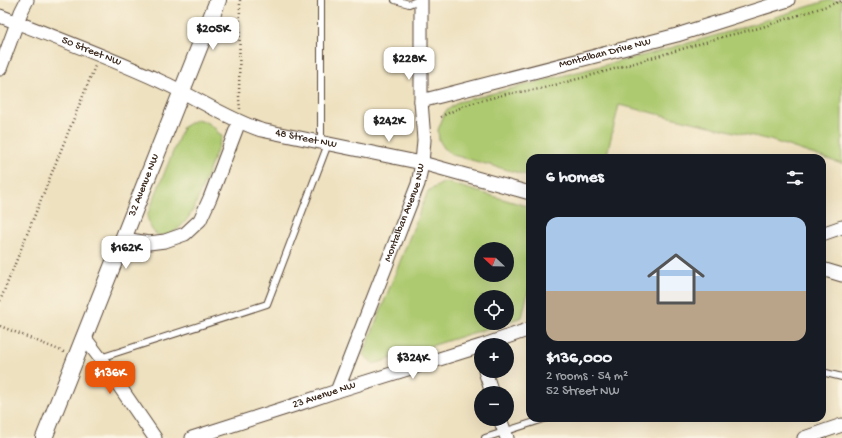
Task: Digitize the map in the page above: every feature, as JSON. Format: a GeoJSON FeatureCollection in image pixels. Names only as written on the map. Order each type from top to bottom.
{"type":"FeatureCollection","features":[{"type":"Feature","properties":{"kind":"street"},"geometry":{"type":"LineString","coordinates":[[0,69],[27,0]]}},
{"type":"Feature","properties":{"kind":"street","name":"32 Avenue NW"},"geometry":{"type":"LineString","coordinates":[[44,438],[218,0]]}},
{"type":"Feature","properties":{"kind":"street","name":"Montalban Avenue NW"},"geometry":{"type":"LineString","coordinates":[[336,390],[418,184],[424,140],[421,101],[420,0]]}},
{"type":"Feature","properties":{"kind":"street","name":"Montalban Drive NW"},"geometry":{"type":"LineString","coordinates":[[421,101],[677,35],[788,0]]}},
{"type":"Feature","properties":{"kind":"street","name":"50 Street NW"},"geometry":{"type":"LineString","coordinates":[[0,16],[102,56],[160,80],[182,91]]}},
{"type":"Feature","properties":{"kind":"street","name":"48 Street NW"},"geometry":{"type":"LineString","coordinates":[[182,91],[239,122],[261,130],[422,163],[526,193]]}},
{"type":"Feature","properties":{"kind":"street"},"geometry":{"type":"LineString","coordinates":[[124,239],[149,243],[165,241],[186,234],[200,220],[239,122]]}},
{"type":"Feature","properties":{"kind":"street"},"geometry":{"type":"LineString","coordinates":[[826,233],[842,227]]}},
{"type":"Feature","properties":{"kind":"street"},"geometry":{"type":"LineString","coordinates":[[826,270],[842,275]]}},
{"type":"Feature","properties":{"kind":"street","name":"23 Avenue NW"},"geometry":{"type":"LineString","coordinates":[[508,338],[526,331]]}},
{"type":"Feature","properties":{"kind":"street"},"geometry":{"type":"LineString","coordinates":[[84,337],[155,438]]}},
{"type":"Feature","properties":{"kind":"street","name":"23 Avenue NW"},"geometry":{"type":"LineString","coordinates":[[192,438],[301,403],[336,390],[474,351]]}},
{"type":"Feature","properties":{"kind":"street"},"geometry":{"type":"LineString","coordinates":[[804,438],[842,426]]}},
{"type":"Feature","properties":{"kind":"lane"},"geometry":{"type":"LineString","coordinates":[[100,358],[267,304],[324,143],[321,0]]}},
{"type":"Feature","properties":{"kind":"lane"},"geometry":{"type":"LineString","coordinates":[[394,0],[410,4],[420,0]]}},
{"type":"Feature","properties":{"kind":"lane"},"geometry":{"type":"LineString","coordinates":[[826,373],[842,377]]}},
{"type":"Feature","properties":{"kind":"lane"},"geometry":{"type":"LineString","coordinates":[[485,438],[506,435],[537,422]]}},
{"type":"Feature","properties":{"kind":"path"},"geometry":{"type":"LineString","coordinates":[[239,122],[240,0]]}},
{"type":"Feature","properties":{"kind":"path"},"geometry":{"type":"LineString","coordinates":[[442,117],[469,104],[506,94],[540,89],[578,79],[726,36],[759,28],[842,1]]}},
{"type":"Feature","properties":{"kind":"path"},"geometry":{"type":"LineString","coordinates":[[0,301],[95,66],[102,56]]}},
{"type":"Feature","properties":{"kind":"path"},"geometry":{"type":"LineString","coordinates":[[0,326],[76,357]]}},
{"type":"Feature","properties":{"kind":"green space"},"geometry":{"type":"Polygon","coordinates":[[[829,0],[842,0],[842,164],[826,159],[826,154],[812,154],[770,140],[619,105],[607,154],[526,154],[526,175],[453,155],[444,148],[439,140],[438,130],[445,112],[458,102],[649,54],[728,32],[829,0]]]}},
{"type":"Feature","properties":{"kind":"green space"},"geometry":{"type":"Polygon","coordinates":[[[197,119],[206,122],[216,129],[222,137],[195,206],[189,216],[175,231],[163,236],[159,235],[152,230],[147,216],[183,127],[197,119]]]}},
{"type":"Feature","properties":{"kind":"green space"},"geometry":{"type":"Polygon","coordinates":[[[445,182],[526,206],[526,300],[522,317],[514,320],[514,290],[474,290],[474,330],[482,330],[374,364],[363,355],[428,191],[445,182]]]}}]}
